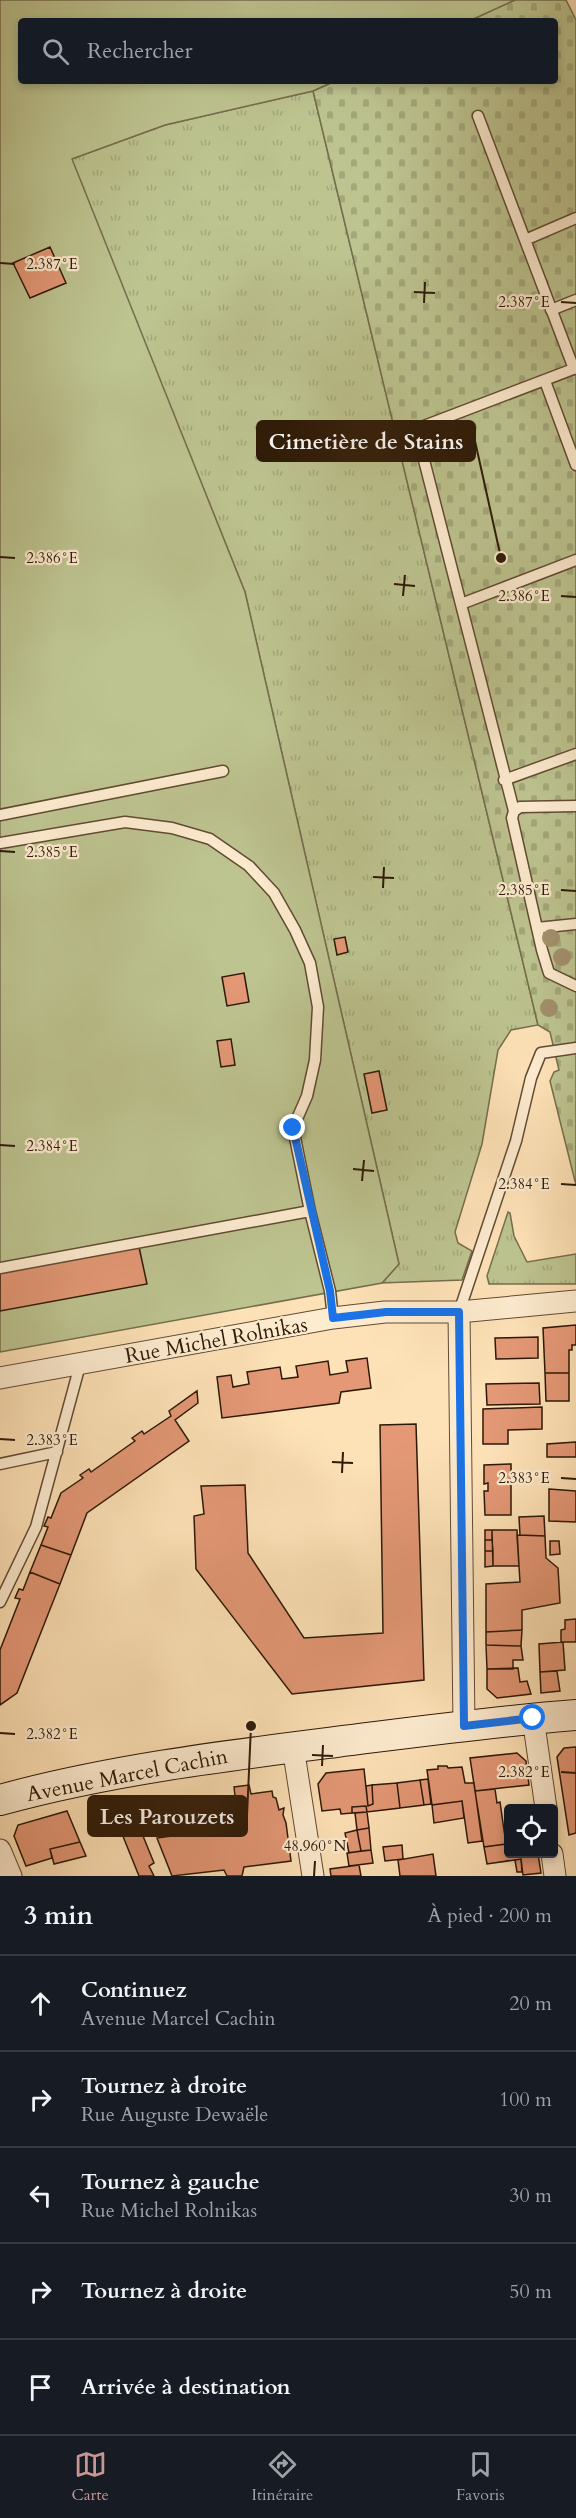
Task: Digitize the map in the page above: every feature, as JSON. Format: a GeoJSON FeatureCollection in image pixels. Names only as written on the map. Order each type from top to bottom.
{"type":"FeatureCollection","features":[{"type":"Feature","properties":{"kind":"main road","name":"Avenue Marcel Cachin"},"geometry":{"type":"LineString","coordinates":[[0,1800],[54,1785],[241,1754],[533,1718],[576,1716]]}},
{"type":"Feature","properties":{"kind":"street","name":"Rue Michel Rolnikas"},"geometry":{"type":"LineString","coordinates":[[0,1378],[333,1318],[386,1312],[459,1312],[576,1301]]}},
{"type":"Feature","properties":{"kind":"street"},"geometry":{"type":"LineString","coordinates":[[459,1312],[464,1726]]}},
{"type":"Feature","properties":{"kind":"street"},"geometry":{"type":"LineString","coordinates":[[533,1718],[545,1804]]}},
{"type":"Feature","properties":{"kind":"street"},"geometry":{"type":"LineString","coordinates":[[293,1747],[313,1876]]}},
{"type":"Feature","properties":{"kind":"street"},"geometry":{"type":"LineString","coordinates":[[0,1850],[10,1876]]}},
{"type":"Feature","properties":{"kind":"street"},"geometry":{"type":"LineString","coordinates":[[553,1858],[555,1876]]}},
{"type":"Feature","properties":{"kind":"lane"},"geometry":{"type":"LineString","coordinates":[[478,116],[575,369],[416,429],[514,812]]}},
{"type":"Feature","properties":{"kind":"lane"},"geometry":{"type":"LineString","coordinates":[[525,240],[576,218]]}},
{"type":"Feature","properties":{"kind":"lane"},"geometry":{"type":"LineString","coordinates":[[551,310],[576,300]]}},
{"type":"Feature","properties":{"kind":"lane"},"geometry":{"type":"LineString","coordinates":[[545,381],[576,465]]}},
{"type":"Feature","properties":{"kind":"lane"},"geometry":{"type":"LineString","coordinates":[[461,604],[576,560]]}},
{"type":"Feature","properties":{"kind":"lane"},"geometry":{"type":"LineString","coordinates":[[504,780],[576,754]]}},
{"type":"Feature","properties":{"kind":"lane"},"geometry":{"type":"LineString","coordinates":[[0,815],[223,771]]}},
{"type":"Feature","properties":{"kind":"lane"},"geometry":{"type":"LineString","coordinates":[[576,806],[520,807],[514,812],[512,818],[549,973],[576,986]]}},
{"type":"Feature","properties":{"kind":"lane"},"geometry":{"type":"LineString","coordinates":[[0,843],[125,822],[172,828],[210,839],[249,866],[274,893],[310,963],[318,1007],[315,1060],[307,1096],[293,1128],[330,1291],[333,1318]]}},
{"type":"Feature","properties":{"kind":"lane"},"geometry":{"type":"LineString","coordinates":[[537,928],[576,924]]}},
{"type":"Feature","properties":{"kind":"lane"},"geometry":{"type":"LineString","coordinates":[[459,1312],[516,1141],[531,1078],[541,1053],[576,1048]]}},
{"type":"Feature","properties":{"kind":"lane"},"geometry":{"type":"LineString","coordinates":[[0,1268],[310,1211]]}},
{"type":"Feature","properties":{"kind":"lane"},"geometry":{"type":"LineString","coordinates":[[0,1602],[36,1527],[80,1365]]}},
{"type":"Feature","properties":{"kind":"lane"},"geometry":{"type":"LineString","coordinates":[[0,1464],[57,1452]]}},
{"type":"Feature","properties":{"kind":"green space"},"geometry":{"type":"Polygon","coordinates":[[[0,0],[515,0],[476,18],[18,18],[18,84],[328,84],[313,91],[165,125],[72,159],[245,592],[399,1264],[382,1283],[0,1352],[0,0]]]}},
{"type":"Feature","properties":{"kind":"green space"},"geometry":{"type":"Polygon","coordinates":[[[515,0],[566,0],[576,20],[576,1185],[550,1081],[554,1072],[559,1070],[550,1032],[538,1025],[313,91],[328,84],[558,84],[558,18],[476,18],[515,0]]]}},
{"type":"Feature","properties":{"kind":"green space"},"geometry":{"type":"Polygon","coordinates":[[[313,91],[538,1025],[511,1030],[498,1050],[482,1144],[455,1232],[458,1243],[472,1251],[462,1280],[382,1283],[399,1264],[245,592],[71,159],[165,125],[313,91]]]}},
{"type":"Feature","properties":{"kind":"green space"},"geometry":{"type":"Polygon","coordinates":[[[508,1212],[514,1236],[527,1262],[576,1254],[576,1284],[489,1284],[487,1276],[508,1212]]]}},
{"type":"Feature","properties":{"kind":"building"},"geometry":{"type":"Polygon","coordinates":[[[50,247],[66,283],[30,298],[13,263],[50,247]]]}},
{"type":"Feature","properties":{"kind":"building"},"geometry":{"type":"Polygon","coordinates":[[[345,937],[348,952],[337,955],[334,939],[345,937]]]}},
{"type":"Feature","properties":{"kind":"building"},"geometry":{"type":"Polygon","coordinates":[[[244,973],[249,1002],[227,1006],[222,977],[244,973]]]}},
{"type":"Feature","properties":{"kind":"building"},"geometry":{"type":"Polygon","coordinates":[[[231,1039],[235,1065],[221,1067],[217,1041],[231,1039]]]}},
{"type":"Feature","properties":{"kind":"building"},"geometry":{"type":"Polygon","coordinates":[[[379,1071],[387,1110],[372,1113],[364,1074],[379,1071]]]}},
{"type":"Feature","properties":{"kind":"building"},"geometry":{"type":"Polygon","coordinates":[[[139,1247],[147,1284],[0,1311],[0,1271],[139,1247]]]}},
{"type":"Feature","properties":{"kind":"building"},"geometry":{"type":"Polygon","coordinates":[[[576,1325],[576,1345],[572,1345],[572,1350],[569,1350],[569,1373],[545,1373],[543,1328],[576,1325]]]}},
{"type":"Feature","properties":{"kind":"building"},"geometry":{"type":"Polygon","coordinates":[[[538,1337],[538,1358],[496,1359],[495,1338],[538,1337]]]}},
{"type":"Feature","properties":{"kind":"building"},"geometry":{"type":"Polygon","coordinates":[[[367,1358],[371,1388],[341,1392],[339,1403],[222,1418],[217,1377],[231,1375],[233,1387],[249,1384],[247,1372],[280,1367],[282,1379],[298,1377],[296,1366],[328,1361],[330,1375],[348,1372],[346,1361],[367,1358]]]}},
{"type":"Feature","properties":{"kind":"building"},"geometry":{"type":"Polygon","coordinates":[[[545,1373],[569,1373],[569,1401],[546,1401],[545,1373]]]}},
{"type":"Feature","properties":{"kind":"building"},"geometry":{"type":"Polygon","coordinates":[[[539,1383],[540,1404],[487,1405],[486,1384],[539,1383]]]}},
{"type":"Feature","properties":{"kind":"building"},"geometry":{"type":"Polygon","coordinates":[[[197,1391],[198,1403],[175,1420],[189,1441],[87,1513],[71,1555],[41,1545],[48,1527],[44,1526],[48,1517],[51,1518],[61,1493],[83,1478],[80,1475],[89,1469],[91,1472],[135,1441],[132,1438],[142,1431],[144,1434],[171,1416],[169,1411],[197,1391]]]}},
{"type":"Feature","properties":{"kind":"building"},"geometry":{"type":"Polygon","coordinates":[[[542,1407],[542,1429],[508,1430],[508,1444],[483,1444],[483,1409],[542,1407]]]}},
{"type":"Feature","properties":{"kind":"building"},"geometry":{"type":"Polygon","coordinates":[[[416,1424],[424,1680],[292,1694],[196,1569],[194,1516],[204,1514],[201,1486],[245,1485],[248,1553],[304,1638],[383,1633],[380,1425],[416,1424]]]}},
{"type":"Feature","properties":{"kind":"building"},"geometry":{"type":"Polygon","coordinates":[[[576,1442],[576,1457],[547,1457],[547,1444],[576,1442]]]}},
{"type":"Feature","properties":{"kind":"building"},"geometry":{"type":"Polygon","coordinates":[[[511,1464],[511,1515],[485,1515],[484,1491],[488,1491],[488,1483],[484,1484],[484,1465],[511,1464]]]}},
{"type":"Feature","properties":{"kind":"building"},"geometry":{"type":"Polygon","coordinates":[[[549,1489],[576,1491],[576,1522],[549,1521],[549,1489]]]}},
{"type":"Feature","properties":{"kind":"building"},"geometry":{"type":"Polygon","coordinates":[[[544,1516],[545,1536],[520,1535],[519,1517],[544,1516]]]}},
{"type":"Feature","properties":{"kind":"building"},"geometry":{"type":"Polygon","coordinates":[[[485,1530],[492,1530],[492,1540],[485,1540],[485,1530]]]}},
{"type":"Feature","properties":{"kind":"building"},"geometry":{"type":"Polygon","coordinates":[[[492,1530],[517,1530],[519,1566],[493,1566],[492,1530]]]}},
{"type":"Feature","properties":{"kind":"building"},"geometry":{"type":"Polygon","coordinates":[[[517,1535],[545,1536],[546,1558],[558,1568],[560,1603],[522,1610],[522,1630],[486,1632],[486,1584],[520,1582],[517,1535]]]}},
{"type":"Feature","properties":{"kind":"building"},"geometry":{"type":"Polygon","coordinates":[[[485,1540],[492,1540],[493,1551],[485,1551],[485,1540]]]}},
{"type":"Feature","properties":{"kind":"building"},"geometry":{"type":"Polygon","coordinates":[[[550,1541],[559,1541],[560,1554],[550,1555],[550,1541]]]}},
{"type":"Feature","properties":{"kind":"building"},"geometry":{"type":"Polygon","coordinates":[[[41,1545],[71,1555],[60,1584],[30,1572],[41,1545]]]}},
{"type":"Feature","properties":{"kind":"building"},"geometry":{"type":"Polygon","coordinates":[[[485,1551],[493,1551],[493,1566],[485,1567],[485,1551]]]}},
{"type":"Feature","properties":{"kind":"building"},"geometry":{"type":"Polygon","coordinates":[[[30,1572],[60,1584],[17,1693],[0,1705],[0,1650],[20,1599],[15,1598],[19,1589],[23,1590],[30,1572]]]}},
{"type":"Feature","properties":{"kind":"building"},"geometry":{"type":"Polygon","coordinates":[[[576,1619],[576,1642],[561,1642],[561,1630],[565,1629],[565,1620],[576,1619]]]}},
{"type":"Feature","properties":{"kind":"building"},"geometry":{"type":"Polygon","coordinates":[[[522,1630],[521,1646],[486,1645],[486,1632],[522,1630]]]}},
{"type":"Feature","properties":{"kind":"building"},"geometry":{"type":"Polygon","coordinates":[[[563,1642],[565,1670],[540,1672],[539,1644],[563,1642]]]}},
{"type":"Feature","properties":{"kind":"building"},"geometry":{"type":"Polygon","coordinates":[[[486,1645],[521,1646],[523,1660],[513,1660],[513,1669],[487,1669],[486,1645]]]}},
{"type":"Feature","properties":{"kind":"building"},"geometry":{"type":"Polygon","coordinates":[[[518,1668],[520,1682],[527,1681],[531,1694],[497,1698],[487,1689],[487,1669],[518,1668]]]}},
{"type":"Feature","properties":{"kind":"building"},"geometry":{"type":"Polygon","coordinates":[[[557,1671],[560,1691],[541,1693],[540,1672],[557,1671]]]}},
{"type":"Feature","properties":{"kind":"building"},"geometry":{"type":"Polygon","coordinates":[[[576,1747],[576,1833],[569,1835],[557,1757],[564,1748],[576,1747]]]}},
{"type":"Feature","properties":{"kind":"building"},"geometry":{"type":"Polygon","coordinates":[[[517,1753],[526,1761],[529,1785],[475,1791],[470,1758],[517,1753]]]}},
{"type":"Feature","properties":{"kind":"building"},"geometry":{"type":"Polygon","coordinates":[[[438,1766],[462,1767],[465,1783],[474,1783],[482,1841],[468,1843],[462,1801],[432,1805],[427,1770],[438,1769],[438,1766]]]}},
{"type":"Feature","properties":{"kind":"building"},"geometry":{"type":"Polygon","coordinates":[[[364,1769],[368,1806],[373,1804],[372,1785],[397,1783],[400,1808],[367,1812],[366,1806],[352,1807],[352,1813],[341,1814],[340,1809],[322,1811],[318,1784],[326,1773],[364,1769]]]}},
{"type":"Feature","properties":{"kind":"building"},"geometry":{"type":"Polygon","coordinates":[[[428,1779],[431,1804],[424,1805],[420,1780],[428,1779]]]}},
{"type":"Feature","properties":{"kind":"building"},"geometry":{"type":"Polygon","coordinates":[[[420,1780],[424,1805],[400,1808],[397,1783],[420,1780]]]}},
{"type":"Feature","properties":{"kind":"building"},"geometry":{"type":"Polygon","coordinates":[[[249,1785],[251,1794],[272,1791],[279,1810],[284,1808],[283,1815],[291,1861],[244,1867],[242,1876],[227,1876],[224,1870],[172,1876],[157,1838],[171,1836],[170,1830],[154,1831],[144,1808],[235,1796],[234,1787],[249,1785]]]}},
{"type":"Feature","properties":{"kind":"building"},"geometry":{"type":"Polygon","coordinates":[[[372,1785],[373,1804],[368,1806],[366,1786],[372,1785]]]}},
{"type":"Feature","properties":{"kind":"building"},"geometry":{"type":"Polygon","coordinates":[[[495,1789],[497,1803],[500,1802],[504,1844],[484,1847],[475,1791],[495,1789]]]}},
{"type":"Feature","properties":{"kind":"building"},"geometry":{"type":"Polygon","coordinates":[[[462,1801],[464,1818],[434,1823],[432,1805],[462,1801]]]}},
{"type":"Feature","properties":{"kind":"building"},"geometry":{"type":"Polygon","coordinates":[[[366,1806],[367,1812],[352,1813],[352,1807],[366,1806]]]}},
{"type":"Feature","properties":{"kind":"building"},"geometry":{"type":"Polygon","coordinates":[[[132,1809],[154,1863],[149,1866],[154,1876],[139,1876],[114,1814],[132,1809]]]}},
{"type":"Feature","properties":{"kind":"building"},"geometry":{"type":"Polygon","coordinates":[[[67,1811],[80,1842],[50,1849],[52,1858],[26,1866],[14,1836],[18,1825],[67,1811]]]}},
{"type":"Feature","properties":{"kind":"building"},"geometry":{"type":"Polygon","coordinates":[[[367,1812],[369,1828],[357,1830],[355,1813],[367,1812]]]}},
{"type":"Feature","properties":{"kind":"building"},"geometry":{"type":"Polygon","coordinates":[[[369,1828],[371,1850],[361,1851],[357,1830],[369,1828]]]}},
{"type":"Feature","properties":{"kind":"building"},"geometry":{"type":"Polygon","coordinates":[[[357,1830],[361,1851],[349,1853],[345,1833],[357,1830]]]}},
{"type":"Feature","properties":{"kind":"building"},"geometry":{"type":"Polygon","coordinates":[[[80,1842],[86,1856],[54,1864],[50,1849],[80,1842]]]}},
{"type":"Feature","properties":{"kind":"building"},"geometry":{"type":"Polygon","coordinates":[[[504,1844],[504,1858],[539,1858],[541,1873],[523,1875],[521,1859],[487,1864],[484,1847],[504,1844]]]}},
{"type":"Feature","properties":{"kind":"building"},"geometry":{"type":"Polygon","coordinates":[[[402,1845],[403,1859],[385,1861],[383,1847],[402,1845]]]}},
{"type":"Feature","properties":{"kind":"building"},"geometry":{"type":"Polygon","coordinates":[[[371,1850],[373,1863],[349,1866],[347,1853],[371,1850]]]}},
{"type":"Feature","properties":{"kind":"building"},"geometry":{"type":"Polygon","coordinates":[[[433,1854],[436,1876],[400,1876],[398,1860],[433,1854]]]}},
{"type":"Feature","properties":{"kind":"building"},"geometry":{"type":"Polygon","coordinates":[[[521,1859],[522,1872],[517,1872],[515,1860],[521,1859]]]}},
{"type":"Feature","properties":{"kind":"building"},"geometry":{"type":"Polygon","coordinates":[[[359,1865],[361,1876],[331,1876],[330,1869],[359,1865]]]}},
{"type":"Feature","properties":{"kind":"place","name":"Cimetière de Stains"},"geometry":{"type":"Point","coordinates":[501,558]}},
{"type":"Feature","properties":{"kind":"place","name":"Les Parouzets"},"geometry":{"type":"Point","coordinates":[251,1726]}},
{"type":"Feature","properties":{"kind":"route"},"geometry":{"type":"LineString","coordinates":[[293,1128],[330,1291],[333,1318],[386,1312],[459,1312],[464,1726],[533,1718]]}}]}
